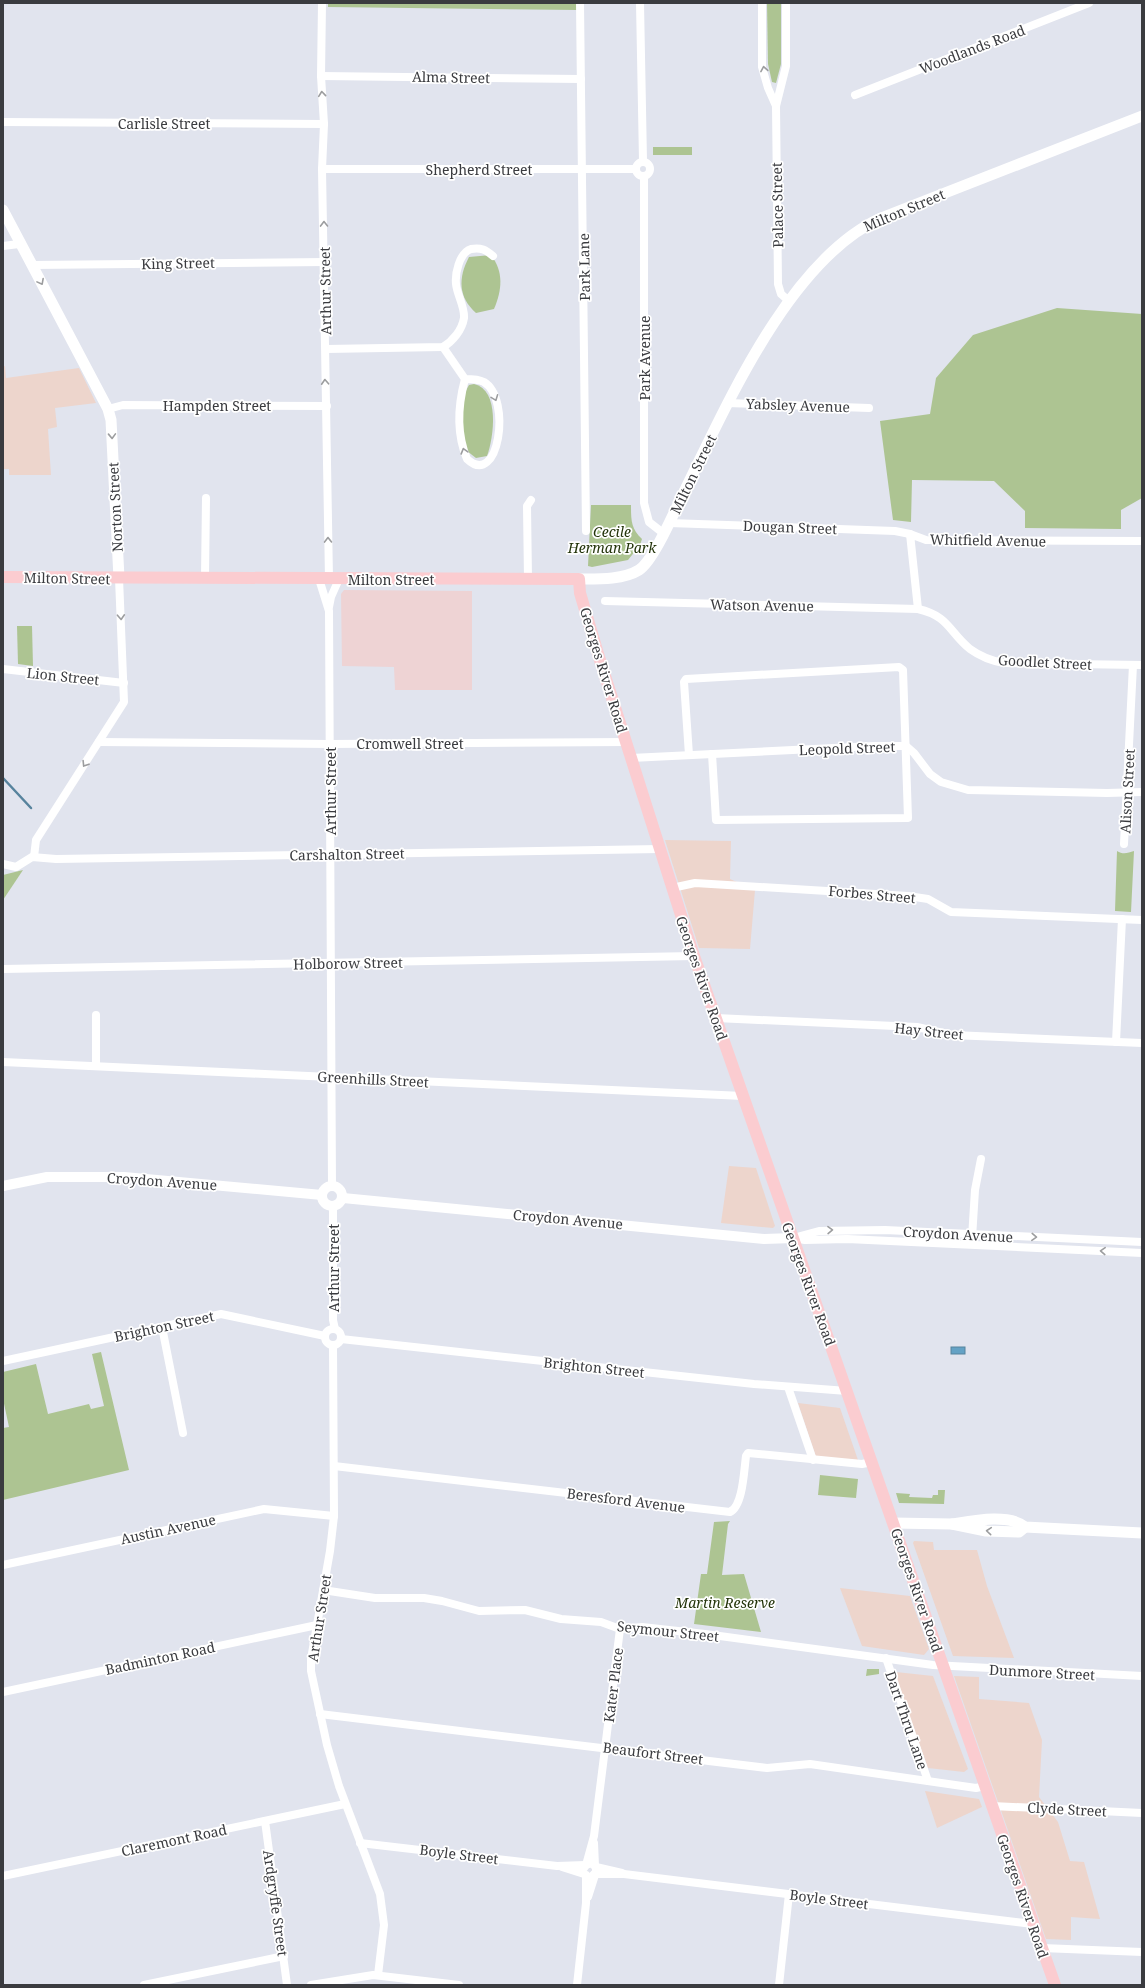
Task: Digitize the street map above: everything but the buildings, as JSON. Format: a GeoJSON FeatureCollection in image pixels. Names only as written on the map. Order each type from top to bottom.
{"type":"FeatureCollection","features":[{"type":"Feature","properties":{"kind":"main road","name":"Milton Street"},"geometry":{"type":"LineString","coordinates":[[3,577],[528,580],[579,579],[618,576],[639,570],[648,560],[666,528],[727,403],[789,301],[833,252],[865,225],[1142,116]]}},
{"type":"Feature","properties":{"kind":"main road","name":"Norton Street"},"geometry":{"type":"LineString","coordinates":[[3,210],[19,244],[32,265],[108,409],[111,420],[119,578]]}},
{"type":"Feature","properties":{"kind":"main road","name":"Georges River Road"},"geometry":{"type":"LineString","coordinates":[[579,579],[580,593],[694,956],[1055,1985]]}},
{"type":"Feature","properties":{"kind":"main road"},"geometry":{"type":"LineString","coordinates":[[893,1523],[952,1524],[986,1519],[1019,1521],[1025,1527],[1142,1532]]}},
{"type":"Feature","properties":{"kind":"street","name":"Arthur Street"},"geometry":{"type":"LineString","coordinates":[[322,3],[321,76],[324,124],[322,169],[325,262],[329,579],[332,1186]]}},
{"type":"Feature","properties":{"kind":"street","name":"Park Lane"},"geometry":{"type":"LineString","coordinates":[[580,3],[586,531]]}},
{"type":"Feature","properties":{"kind":"street"},"geometry":{"type":"LineString","coordinates":[[640,3],[643,161]]}},
{"type":"Feature","properties":{"kind":"street","name":"Palace Street"},"geometry":{"type":"LineString","coordinates":[[762,3],[762,66],[768,88],[776,106]]}},
{"type":"Feature","properties":{"kind":"street","name":"Palace Street"},"geometry":{"type":"LineString","coordinates":[[786,3],[786,66],[776,106],[778,284],[782,294],[789,301]]}},
{"type":"Feature","properties":{"kind":"street","name":"Woodlands Road"},"geometry":{"type":"LineString","coordinates":[[855,95],[1089,3]]}},
{"type":"Feature","properties":{"kind":"street","name":"Alma Street"},"geometry":{"type":"LineString","coordinates":[[321,76],[581,79]]}},
{"type":"Feature","properties":{"kind":"street","name":"Carlisle Street"},"geometry":{"type":"LineString","coordinates":[[3,122],[324,124]]}},
{"type":"Feature","properties":{"kind":"street"},"geometry":{"type":"LineString","coordinates":[[643,161],[648,163],[650,167],[649,173],[644,176],[638,173],[636,169],[638,164],[643,161]]}},
{"type":"Feature","properties":{"kind":"street","name":"Shepherd Street"},"geometry":{"type":"LineString","coordinates":[[322,169],[636,169]]}},
{"type":"Feature","properties":{"kind":"street","name":"Park Avenue"},"geometry":{"type":"LineString","coordinates":[[644,176],[644,503],[649,522],[666,528]]}},
{"type":"Feature","properties":{"kind":"street"},"geometry":{"type":"LineString","coordinates":[[3,246],[19,244]]}},
{"type":"Feature","properties":{"kind":"street"},"geometry":{"type":"LineString","coordinates":[[326,349],[443,347],[452,342],[460,329],[464,317],[456,283],[461,259],[468,250],[475,248],[485,249],[493,256]]}},
{"type":"Feature","properties":{"kind":"street","name":"King Street"},"geometry":{"type":"LineString","coordinates":[[32,265],[325,262]]}},
{"type":"Feature","properties":{"kind":"street"},"geometry":{"type":"LineString","coordinates":[[443,347],[465,379],[459,410],[461,437],[467,459],[476,465],[481,465],[490,460],[497,444],[499,423],[497,400],[491,389],[483,382],[465,379]]}},
{"type":"Feature","properties":{"kind":"street","name":"Yabsley Avenue"},"geometry":{"type":"LineString","coordinates":[[727,403],[869,408]]}},
{"type":"Feature","properties":{"kind":"street","name":"Hampden Street"},"geometry":{"type":"LineString","coordinates":[[108,409],[123,405],[326,406]]}},
{"type":"Feature","properties":{"kind":"street"},"geometry":{"type":"LineString","coordinates":[[205,578],[206,498]]}},
{"type":"Feature","properties":{"kind":"street"},"geometry":{"type":"LineString","coordinates":[[528,580],[527,506],[532,500]]}},
{"type":"Feature","properties":{"kind":"street","name":"Dougan Street"},"geometry":{"type":"LineString","coordinates":[[666,528],[895,531],[910,534]]}},
{"type":"Feature","properties":{"kind":"street","name":"Whitfield Avenue"},"geometry":{"type":"LineString","coordinates":[[918,609],[910,534],[926,540],[1142,542]]}},
{"type":"Feature","properties":{"kind":"street","name":"Norton Street"},"geometry":{"type":"LineString","coordinates":[[34,857],[36,840],[124,702],[119,578]]}},
{"type":"Feature","properties":{"kind":"street","name":"Arthur Street"},"geometry":{"type":"LineString","coordinates":[[329,579],[331,597],[329,611]]}},
{"type":"Feature","properties":{"kind":"street","name":"Watson Avenue"},"geometry":{"type":"LineString","coordinates":[[605,601],[918,609]]}},
{"type":"Feature","properties":{"kind":"street","name":"Goodlet Street"},"geometry":{"type":"LineString","coordinates":[[918,609],[937,616],[952,628],[970,649],[994,661],[1004,663],[1142,666]]}},
{"type":"Feature","properties":{"kind":"street","name":"Alison Street"},"geometry":{"type":"LineString","coordinates":[[1124,844],[1133,665]]}},
{"type":"Feature","properties":{"kind":"street"},"geometry":{"type":"LineString","coordinates":[[689,755],[684,682],[686,679],[899,667],[903,670],[908,818],[716,820],[712,754]]}},
{"type":"Feature","properties":{"kind":"street","name":"Lion Street"},"geometry":{"type":"LineString","coordinates":[[3,669],[124,683]]}},
{"type":"Feature","properties":{"kind":"street","name":"Cromwell Street"},"geometry":{"type":"LineString","coordinates":[[99,742],[330,744],[626,742]]}},
{"type":"Feature","properties":{"kind":"street","name":"Leopold Street"},"geometry":{"type":"LineString","coordinates":[[631,758],[875,746],[906,746],[914,753],[930,774],[940,782],[968,790],[1142,792]]}},
{"type":"Feature","properties":{"kind":"street","name":"Carshalton Street"},"geometry":{"type":"LineString","coordinates":[[34,857],[50,859],[660,848]]}},
{"type":"Feature","properties":{"kind":"street"},"geometry":{"type":"LineString","coordinates":[[3,864],[16,867],[30,857],[34,857]]}},
{"type":"Feature","properties":{"kind":"street","name":"Forbes Street"},"geometry":{"type":"LineString","coordinates":[[672,888],[695,883],[892,894],[928,899],[951,912],[1142,920]]}},
{"type":"Feature","properties":{"kind":"street"},"geometry":{"type":"LineString","coordinates":[[1116,1042],[1122,919]]}},
{"type":"Feature","properties":{"kind":"street","name":"Holborow Street"},"geometry":{"type":"LineString","coordinates":[[3,969],[694,956]]}},
{"type":"Feature","properties":{"kind":"street"},"geometry":{"type":"LineString","coordinates":[[96,1015],[96,1066]]}},
{"type":"Feature","properties":{"kind":"street","name":"Hay Street"},"geometry":{"type":"LineString","coordinates":[[716,1018],[917,1027],[952,1035],[1142,1043]]}},
{"type":"Feature","properties":{"kind":"street","name":"Greenhills Street"},"geometry":{"type":"LineString","coordinates":[[3,1062],[743,1096]]}},
{"type":"Feature","properties":{"kind":"street"},"geometry":{"type":"LineString","coordinates":[[972,1245],[975,1190],[981,1159]]}},
{"type":"Feature","properties":{"kind":"street","name":"Croydon Avenue"},"geometry":{"type":"LineString","coordinates":[[3,1186],[47,1177],[124,1177],[322,1196]]}},
{"type":"Feature","properties":{"kind":"street"},"geometry":{"type":"LineString","coordinates":[[332,1186],[341,1191],[342,1198],[338,1205],[333,1206],[326,1204],[322,1196],[326,1188],[332,1186]]}},
{"type":"Feature","properties":{"kind":"street","name":"Croydon Avenue"},"geometry":{"type":"LineString","coordinates":[[342,1198],[764,1239],[847,1239],[1142,1253]]}},
{"type":"Feature","properties":{"kind":"street","name":"Arthur Street"},"geometry":{"type":"LineString","coordinates":[[333,1206],[333,1320],[335,1330]]}},
{"type":"Feature","properties":{"kind":"street","name":"Croydon Avenue"},"geometry":{"type":"LineString","coordinates":[[793,1238],[819,1230],[885,1230],[1142,1242]]}},
{"type":"Feature","properties":{"kind":"street"},"geometry":{"type":"LineString","coordinates":[[1124,1252],[1125,1242]]}},
{"type":"Feature","properties":{"kind":"street","name":"Brighton Street"},"geometry":{"type":"LineString","coordinates":[[3,1361],[162,1328],[221,1314],[325,1336]]}},
{"type":"Feature","properties":{"kind":"street"},"geometry":{"type":"LineString","coordinates":[[162,1328],[183,1433]]}},
{"type":"Feature","properties":{"kind":"street"},"geometry":{"type":"LineString","coordinates":[[330,1330],[335,1330],[339,1332],[341,1339],[338,1343],[333,1345],[327,1342],[325,1336],[330,1330]]}},
{"type":"Feature","properties":{"kind":"street","name":"Brighton Street"},"geometry":{"type":"LineString","coordinates":[[341,1339],[788,1388],[847,1391]]}},
{"type":"Feature","properties":{"kind":"street","name":"Arthur Street"},"geometry":{"type":"LineString","coordinates":[[333,1345],[334,1516],[311,1659],[311,1671],[327,1745],[345,1804],[380,1894],[384,1925],[378,1975]]}},
{"type":"Feature","properties":{"kind":"street"},"geometry":{"type":"LineString","coordinates":[[788,1388],[814,1460]]}},
{"type":"Feature","properties":{"kind":"street","name":"Beresford Avenue"},"geometry":{"type":"LineString","coordinates":[[334,1466],[730,1512],[735,1510],[739,1503],[746,1456],[748,1453],[862,1464],[872,1462]]}},
{"type":"Feature","properties":{"kind":"street","name":"Austin Avenue"},"geometry":{"type":"LineString","coordinates":[[3,1565],[264,1509],[334,1516]]}},
{"type":"Feature","properties":{"kind":"street","name":"Seymour Street"},"geometry":{"type":"LineString","coordinates":[[323,1590],[380,1599],[424,1598],[442,1601],[479,1611],[525,1610],[561,1619],[600,1622],[620,1629],[642,1627],[933,1665],[943,1664]]}},
{"type":"Feature","properties":{"kind":"street","name":"Badminton Road"},"geometry":{"type":"LineString","coordinates":[[3,1692],[317,1625]]}},
{"type":"Feature","properties":{"kind":"street","name":"Kater Place"},"geometry":{"type":"LineString","coordinates":[[586,1865],[594,1836],[620,1629]]}},
{"type":"Feature","properties":{"kind":"street","name":"Dart Thru Lane"},"geometry":{"type":"LineString","coordinates":[[886,1658],[928,1781]]}},
{"type":"Feature","properties":{"kind":"street","name":"Dunmore Street"},"geometry":{"type":"LineString","coordinates":[[943,1664],[980,1669],[1142,1676]]}},
{"type":"Feature","properties":{"kind":"street","name":"Beaufort Street"},"geometry":{"type":"LineString","coordinates":[[320,1714],[606,1747],[767,1768],[817,1765],[976,1788],[985,1786]]}},
{"type":"Feature","properties":{"kind":"street","name":"Claremont Road"},"geometry":{"type":"LineString","coordinates":[[3,1876],[345,1804]]}},
{"type":"Feature","properties":{"kind":"street","name":"Clyde Street"},"geometry":{"type":"LineString","coordinates":[[992,1806],[1142,1813]]}},
{"type":"Feature","properties":{"kind":"street","name":"Ardgryffe Street"},"geometry":{"type":"LineString","coordinates":[[265,1821],[287,1985]]}},
{"type":"Feature","properties":{"kind":"street","name":"Kater Place"},"geometry":{"type":"LineString","coordinates":[[586,1904],[595,1870],[594,1836]]}},
{"type":"Feature","properties":{"kind":"street","name":"Boyle Street"},"geometry":{"type":"LineString","coordinates":[[360,1843],[557,1866],[586,1865]]}},
{"type":"Feature","properties":{"kind":"street"},"geometry":{"type":"LineString","coordinates":[[591,1863],[595,1870],[590,1877],[585,1875],[583,1869],[586,1865],[591,1863]]}},
{"type":"Feature","properties":{"kind":"street","name":"Boyle Street"},"geometry":{"type":"LineString","coordinates":[[557,1866],[585,1875]]}},
{"type":"Feature","properties":{"kind":"street","name":"Boyle Street"},"geometry":{"type":"LineString","coordinates":[[595,1870],[611,1869],[624,1874],[1033,1924]]}},
{"type":"Feature","properties":{"kind":"street","name":"Kater Place"},"geometry":{"type":"LineString","coordinates":[[577,1985],[586,1904],[585,1875]]}},
{"type":"Feature","properties":{"kind":"street"},"geometry":{"type":"LineString","coordinates":[[779,1985],[789,1894]]}},
{"type":"Feature","properties":{"kind":"street"},"geometry":{"type":"LineString","coordinates":[[1042,1948],[1142,1952]]}},
{"type":"Feature","properties":{"kind":"street"},"geometry":{"type":"LineString","coordinates":[[144,1985],[284,1956]]}},
{"type":"Feature","properties":{"kind":"street"},"geometry":{"type":"LineString","coordinates":[[311,1985],[373,1975],[459,1985]]}},
{"type":"Feature","properties":{"kind":"shaded area"},"geometry":{"type":"Polygon","coordinates":[[[5,366],[6,378],[79,368],[96,403],[55,408],[57,427],[48,429],[51,475],[9,475],[9,469],[3,469],[3,367],[5,366]]]}},
{"type":"Feature","properties":{"kind":"shaded area"},"geometry":{"type":"Polygon","coordinates":[[[344,590],[472,591],[472,690],[395,690],[394,667],[342,666],[341,594],[344,590]]]}},
{"type":"Feature","properties":{"kind":"shaded area"},"geometry":{"type":"Polygon","coordinates":[[[665,840],[731,841],[730,879],[755,890],[750,949],[699,948],[665,840]]]}},
{"type":"Feature","properties":{"kind":"shaded area"},"geometry":{"type":"Polygon","coordinates":[[[729,1166],[756,1168],[775,1226],[773,1228],[721,1223],[729,1166]]]}},
{"type":"Feature","properties":{"kind":"shaded area"},"geometry":{"type":"Polygon","coordinates":[[[798,1403],[840,1408],[858,1460],[816,1457],[798,1403]]]}},
{"type":"Feature","properties":{"kind":"shaded area"},"geometry":{"type":"Polygon","coordinates":[[[914,1541],[933,1542],[934,1550],[977,1550],[987,1586],[1014,1658],[953,1656],[913,1543],[914,1541]]]}},
{"type":"Feature","properties":{"kind":"shaded area"},"geometry":{"type":"Polygon","coordinates":[[[840,1588],[910,1596],[929,1649],[924,1655],[862,1646],[840,1588]]]}},
{"type":"Feature","properties":{"kind":"shaded area"},"geometry":{"type":"Polygon","coordinates":[[[896,1672],[933,1676],[968,1769],[964,1772],[928,1768],[894,1674],[896,1672]]]}},
{"type":"Feature","properties":{"kind":"shaded area"},"geometry":{"type":"Polygon","coordinates":[[[954,1676],[979,1677],[979,1699],[1029,1703],[1042,1740],[1039,1797],[1058,1822],[1070,1861],[1084,1862],[1100,1919],[1071,1917],[1071,1940],[1046,1939],[954,1676]]]}},
{"type":"Feature","properties":{"kind":"shaded area"},"geometry":{"type":"Polygon","coordinates":[[[925,1791],[979,1799],[982,1807],[937,1828],[925,1791]]]}},
{"type":"Feature","properties":{"kind":"green space"},"geometry":{"type":"Polygon","coordinates":[[[328,3],[577,3],[577,10],[328,7],[328,3]]]}},
{"type":"Feature","properties":{"kind":"green space"},"geometry":{"type":"Polygon","coordinates":[[[767,3],[781,3],[781,64],[776,83],[772,82],[768,64],[767,3]]]}},
{"type":"Feature","properties":{"kind":"green space"},"geometry":{"type":"Polygon","coordinates":[[[653,147],[692,147],[692,155],[653,155],[653,147]]]}},
{"type":"Feature","properties":{"kind":"green space"},"geometry":{"type":"Polygon","coordinates":[[[491,255],[500,275],[499,295],[494,309],[476,313],[470,307],[463,294],[463,272],[469,257],[491,255]]]}},
{"type":"Feature","properties":{"kind":"green space"},"geometry":{"type":"Polygon","coordinates":[[[1057,308],[1142,314],[1142,498],[1121,510],[1121,529],[1025,528],[1025,511],[994,481],[912,480],[911,522],[893,520],[880,421],[930,414],[936,378],[973,335],[1057,308]]]}},
{"type":"Feature","properties":{"kind":"green space"},"geometry":{"type":"Polygon","coordinates":[[[474,384],[482,388],[488,395],[493,415],[492,438],[487,456],[476,458],[467,451],[462,426],[462,409],[465,392],[469,385],[474,384]]]}},
{"type":"Feature","properties":{"kind":"green space","name":"Cecile Herman Park"},"geometry":{"type":"Polygon","coordinates":[[[591,505],[631,505],[632,524],[642,539],[640,545],[628,560],[592,567],[588,566],[591,505]]]}},
{"type":"Feature","properties":{"kind":"green space"},"geometry":{"type":"Polygon","coordinates":[[[17,626],[32,626],[33,666],[18,664],[17,626]]]}},
{"type":"Feature","properties":{"kind":"green space"},"geometry":{"type":"Polygon","coordinates":[[[1117,851],[1128,853],[1134,851],[1131,912],[1115,911],[1117,851]]]}},
{"type":"Feature","properties":{"kind":"green space"},"geometry":{"type":"Polygon","coordinates":[[[23,870],[3,900],[3,875],[23,870]]]}},
{"type":"Feature","properties":{"kind":"green space"},"geometry":{"type":"Polygon","coordinates":[[[101,1352],[129,1470],[3,1500],[3,1428],[9,1427],[3,1399],[3,1372],[36,1364],[48,1414],[89,1404],[91,1409],[104,1406],[92,1354],[101,1352]]]}},
{"type":"Feature","properties":{"kind":"green space"},"geometry":{"type":"Polygon","coordinates":[[[820,1475],[858,1479],[856,1498],[818,1495],[820,1475]]]}},
{"type":"Feature","properties":{"kind":"green space"},"geometry":{"type":"Polygon","coordinates":[[[938,1490],[945,1490],[944,1504],[899,1503],[896,1493],[910,1494],[909,1497],[932,1498],[933,1495],[938,1495],[938,1490]]]}},
{"type":"Feature","properties":{"kind":"green space","name":"Martin Reserve"},"geometry":{"type":"Polygon","coordinates":[[[730,1521],[728,1524],[722,1575],[744,1574],[761,1632],[694,1624],[701,1574],[707,1574],[714,1522],[730,1521]]]}},
{"type":"Feature","properties":{"kind":"green space"},"geometry":{"type":"Polygon","coordinates":[[[867,1669],[879,1669],[879,1674],[866,1676],[867,1669]]]}},
{"type":"Feature","properties":{"kind":"water"},"geometry":{"type":"Polygon","coordinates":[[[951,1347],[965,1347],[965,1354],[951,1354],[951,1347]]]}},
{"type":"Feature","properties":{"kind":"waterway"},"geometry":{"type":"LineString","coordinates":[[3,778],[31,808]]}}]}
